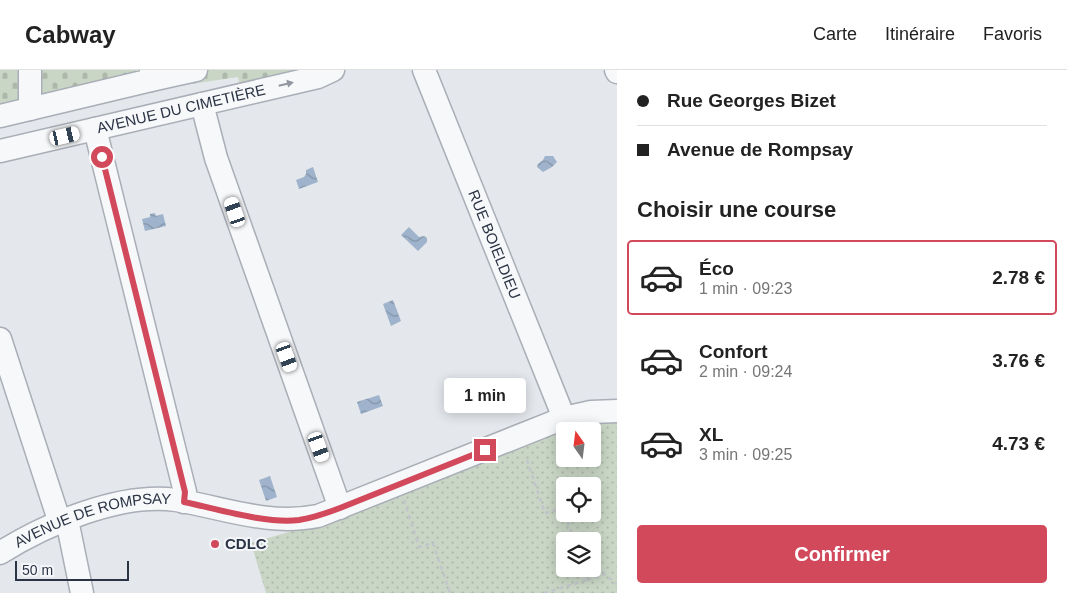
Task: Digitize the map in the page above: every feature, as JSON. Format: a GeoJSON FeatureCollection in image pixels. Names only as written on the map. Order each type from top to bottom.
{"type":"FeatureCollection","features":[{"type":"Feature","properties":{"kind":"street"},"geometry":{"type":"LineString","coordinates":[[30,70],[30,109]]}},
{"type":"Feature","properties":{"kind":"street"},"geometry":{"type":"LineString","coordinates":[[0,116],[151,75],[196,70]]}},
{"type":"Feature","properties":{"kind":"street","name":"AVENUE DU CIMETIÈRE"},"geometry":{"type":"LineString","coordinates":[[0,151],[318,77],[333,70]]}},
{"type":"Feature","properties":{"kind":"street","name":"RUE BOIELDIEU"},"geometry":{"type":"LineString","coordinates":[[424,70],[564,418]]}},
{"type":"Feature","properties":{"kind":"street"},"geometry":{"type":"LineString","coordinates":[[202,104],[216,158],[340,508]]}},
{"type":"Feature","properties":{"kind":"street"},"geometry":{"type":"LineString","coordinates":[[95,129],[185,492],[184,502]]}},
{"type":"Feature","properties":{"kind":"street"},"geometry":{"type":"LineString","coordinates":[[0,339],[63,521],[82,593]]}},
{"type":"Feature","properties":{"kind":"street","name":"AVENUE DE ROMPSAY"},"geometry":{"type":"LineString","coordinates":[[0,553],[63,521],[120,502],[145,499],[184,502],[278,520],[298,520],[318,516],[564,418],[591,412],[617,412]]}},
{"type":"Feature","properties":{"kind":"path"},"geometry":{"type":"LineString","coordinates":[[527,460],[545,513],[556,510]]}},
{"type":"Feature","properties":{"kind":"path"},"geometry":{"type":"LineString","coordinates":[[399,484],[420,547],[433,543],[450,593]]}},
{"type":"Feature","properties":{"kind":"path"},"geometry":{"type":"LineString","coordinates":[[544,593],[604,574],[617,584]]}},
{"type":"Feature","properties":{"kind":"green space"},"geometry":{"type":"Polygon","coordinates":[[[0,70],[306,70],[240,85],[238,77],[164,88],[0,128],[0,70]]]}},
{"type":"Feature","properties":{"kind":"green space"},"geometry":{"type":"Polygon","coordinates":[[[601,422],[617,423],[617,593],[266,593],[251,543],[347,515],[556,431],[556,468],[601,468],[601,422]]]}},
{"type":"Feature","properties":{"kind":"water"},"geometry":{"type":"Polygon","coordinates":[[[545,156],[553,156],[557,162],[543,172],[537,167],[545,156]]]}},
{"type":"Feature","properties":{"kind":"water"},"geometry":{"type":"Polygon","coordinates":[[[313,167],[318,182],[299,189],[296,180],[304,177],[306,170],[313,167]]]}},
{"type":"Feature","properties":{"kind":"water"},"geometry":{"type":"Polygon","coordinates":[[[155,213],[156,216],[163,214],[166,226],[145,231],[142,219],[150,217],[150,214],[155,213]]]}},
{"type":"Feature","properties":{"kind":"water"},"geometry":{"type":"Polygon","coordinates":[[[409,227],[419,237],[424,236],[427,238],[427,242],[418,251],[401,235],[409,227]]]}},
{"type":"Feature","properties":{"kind":"water"},"geometry":{"type":"Polygon","coordinates":[[[393,300],[401,321],[391,326],[383,304],[393,300]]]}},
{"type":"Feature","properties":{"kind":"water"},"geometry":{"type":"Polygon","coordinates":[[[379,395],[383,406],[361,414],[357,402],[379,395]]]}},
{"type":"Feature","properties":{"kind":"water"},"geometry":{"type":"Polygon","coordinates":[[[270,476],[277,497],[266,501],[259,480],[270,476]]]}},
{"type":"Feature","properties":{"kind":"place","name":"CDLC"},"geometry":{"type":"Point","coordinates":[215,544]}},
{"type":"Feature","properties":{"kind":"route"},"geometry":{"type":"LineString","coordinates":[[102,157],[185,492],[184,502],[257,517],[298,520],[318,516],[340,508],[485,450]]}}]}
